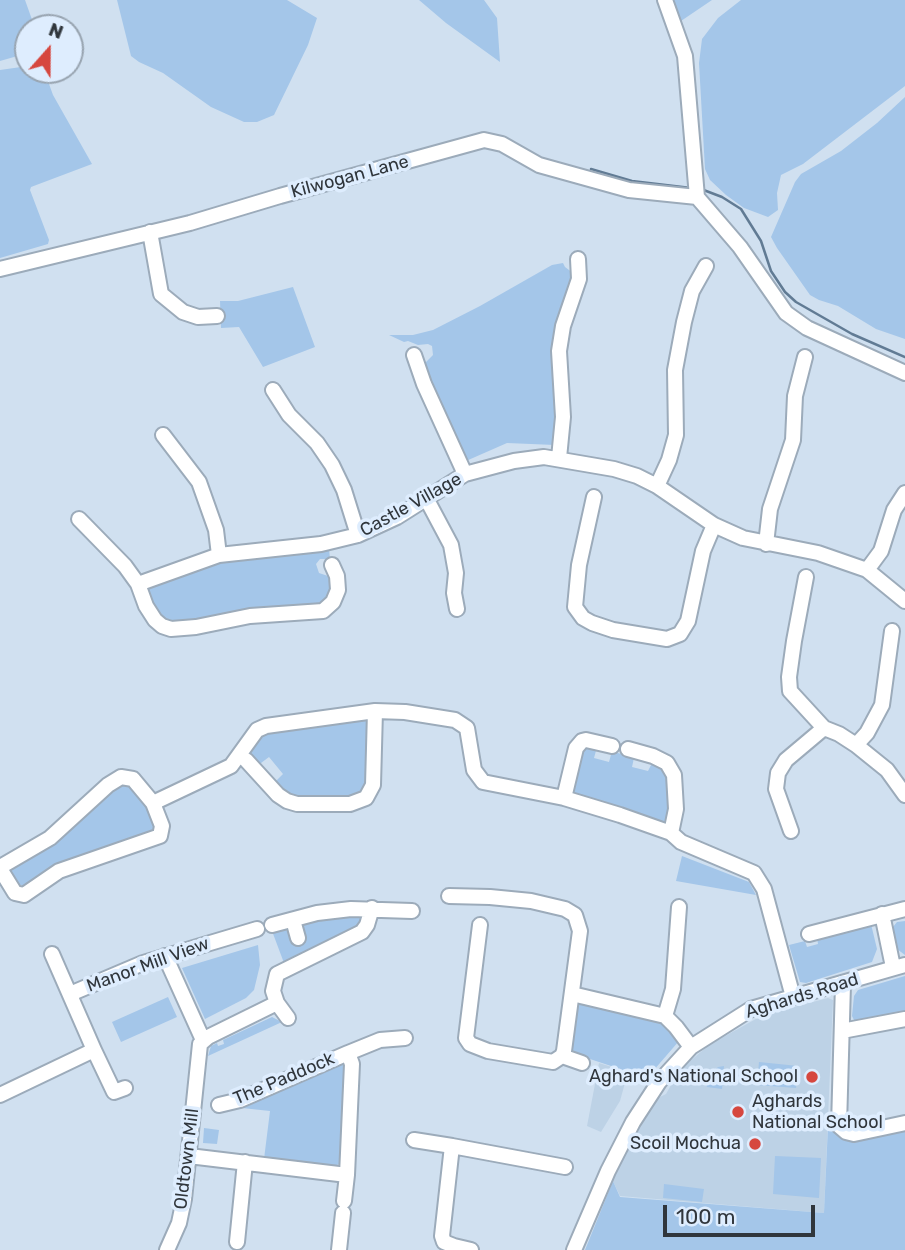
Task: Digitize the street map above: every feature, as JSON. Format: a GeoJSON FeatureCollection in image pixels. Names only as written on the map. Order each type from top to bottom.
{"type":"FeatureCollection","features":[{"type":"Feature","properties":{"kind":"street"},"geometry":{"type":"LineString","coordinates":[[665,0],[685,56],[696,190],[786,313],[807,328],[905,373]]}},
{"type":"Feature","properties":{"kind":"street","name":"Kilwogan Lane"},"geometry":{"type":"LineString","coordinates":[[0,269],[190,223],[484,140],[502,144],[539,165],[629,190],[696,190]]}},
{"type":"Feature","properties":{"kind":"street"},"geometry":{"type":"LineString","coordinates":[[150,232],[161,294],[183,312],[198,317],[217,316]]}},
{"type":"Feature","properties":{"kind":"street"},"geometry":{"type":"LineString","coordinates":[[559,458],[562,415],[559,351],[563,326],[579,279],[579,259]]}},
{"type":"Feature","properties":{"kind":"street"},"geometry":{"type":"LineString","coordinates":[[657,485],[669,460],[676,435],[675,370],[684,322],[692,291],[706,266]]}},
{"type":"Feature","properties":{"kind":"street"},"geometry":{"type":"LineString","coordinates":[[414,355],[424,384],[465,474]]}},
{"type":"Feature","properties":{"kind":"street"},"geometry":{"type":"LineString","coordinates":[[766,544],[770,509],[793,440],[795,396],[805,357]]}},
{"type":"Feature","properties":{"kind":"street"},"geometry":{"type":"LineString","coordinates":[[273,390],[289,415],[317,443],[332,464],[344,490],[358,536]]}},
{"type":"Feature","properties":{"kind":"street"},"geometry":{"type":"LineString","coordinates":[[163,435],[199,482],[216,530],[219,555]]}},
{"type":"Feature","properties":{"kind":"street","name":"Castle Village"},"geometry":{"type":"LineString","coordinates":[[138,584],[219,555],[321,544],[358,536],[397,517],[465,474],[514,461],[544,457],[614,469],[657,485],[714,525],[743,538],[818,553],[867,570],[905,601]]}},
{"type":"Feature","properties":{"kind":"street"},"geometry":{"type":"LineString","coordinates":[[867,570],[881,551],[894,510],[905,493]]}},
{"type":"Feature","properties":{"kind":"street"},"geometry":{"type":"LineString","coordinates":[[594,497],[579,565],[575,607],[583,618],[592,624],[613,630],[667,639],[680,634],[688,621],[702,552],[714,525]]}},
{"type":"Feature","properties":{"kind":"street"},"geometry":{"type":"LineString","coordinates":[[426,498],[451,545],[456,573],[454,593],[457,609]]}},
{"type":"Feature","properties":{"kind":"street"},"geometry":{"type":"LineString","coordinates":[[79,519],[111,550],[138,584],[146,606],[155,620],[171,629],[184,629],[250,615],[323,611],[333,602],[338,590],[337,576],[332,565]]}},
{"type":"Feature","properties":{"kind":"street"},"geometry":{"type":"LineString","coordinates":[[806,577],[789,687],[798,702],[824,728],[856,745],[887,770],[905,795]]}},
{"type":"Feature","properties":{"kind":"street"},"geometry":{"type":"LineString","coordinates":[[856,745],[867,733],[881,705],[892,631]]}},
{"type":"Feature","properties":{"kind":"street"},"geometry":{"type":"LineString","coordinates":[[246,760],[278,795],[287,801],[297,804],[340,805],[366,799],[373,785],[375,711]]}},
{"type":"Feature","properties":{"kind":"street"},"geometry":{"type":"LineString","coordinates":[[152,803],[231,766],[249,739],[261,728],[375,711],[447,719],[463,724],[470,734],[474,770],[483,782],[564,798],[671,833],[681,842],[754,873],[764,889],[793,997]]}},
{"type":"Feature","properties":{"kind":"street"},"geometry":{"type":"LineString","coordinates":[[791,831],[776,789],[778,773],[786,760],[824,728]]}},
{"type":"Feature","properties":{"kind":"street"},"geometry":{"type":"LineString","coordinates":[[564,798],[576,748],[582,741],[612,746]]}},
{"type":"Feature","properties":{"kind":"street"},"geometry":{"type":"LineString","coordinates":[[628,749],[667,763],[674,775],[676,809],[671,833]]}},
{"type":"Feature","properties":{"kind":"street"},"geometry":{"type":"LineString","coordinates":[[125,776],[133,779],[152,803],[162,826],[162,833],[158,838],[60,871],[24,895],[15,893],[0,869],[50,838],[118,778],[125,776]]}},
{"type":"Feature","properties":{"kind":"street"},"geometry":{"type":"LineString","coordinates":[[449,896],[531,901],[565,909],[575,915],[580,931],[562,1056]]}},
{"type":"Feature","properties":{"kind":"street"},"geometry":{"type":"LineString","coordinates":[[665,1016],[673,989],[679,907]]}},
{"type":"Feature","properties":{"kind":"street"},"geometry":{"type":"LineString","coordinates":[[288,1018],[277,1003],[273,991],[277,974],[362,932],[372,908]]}},
{"type":"Feature","properties":{"kind":"street"},"geometry":{"type":"LineString","coordinates":[[272,925],[317,913],[372,908],[412,911]]}},
{"type":"Feature","properties":{"kind":"street"},"geometry":{"type":"LineString","coordinates":[[808,934],[905,909]]}},
{"type":"Feature","properties":{"kind":"street"},"geometry":{"type":"LineString","coordinates":[[882,914],[899,966]]}},
{"type":"Feature","properties":{"kind":"street"},"geometry":{"type":"LineString","coordinates":[[293,920],[298,938]]}},
{"type":"Feature","properties":{"kind":"street"},"geometry":{"type":"LineString","coordinates":[[480,926],[466,1038],[470,1044],[488,1051],[548,1063],[562,1056],[582,1063]]}},
{"type":"Feature","properties":{"kind":"street","name":"Manor Mill View"},"geometry":{"type":"LineString","coordinates":[[70,994],[165,956],[228,944],[257,929]]}},
{"type":"Feature","properties":{"kind":"street","name":"Manor Mill View"},"geometry":{"type":"LineString","coordinates":[[52,954],[114,1092],[125,1088]]}},
{"type":"Feature","properties":{"kind":"street"},"geometry":{"type":"LineString","coordinates":[[165,956],[203,1040],[277,1003]]}},
{"type":"Feature","properties":{"kind":"street","name":"Aghards Road"},"geometry":{"type":"LineString","coordinates":[[574,1250],[604,1179],[633,1122],[659,1082],[691,1047],[751,1009],[899,966]]}},
{"type":"Feature","properties":{"kind":"street"},"geometry":{"type":"LineString","coordinates":[[842,984],[839,1126],[853,1134],[905,1124]]}},
{"type":"Feature","properties":{"kind":"street"},"geometry":{"type":"LineString","coordinates":[[572,994],[665,1016],[691,1047]]}},
{"type":"Feature","properties":{"kind":"street"},"geometry":{"type":"LineString","coordinates":[[842,1031],[905,1019]]}},
{"type":"Feature","properties":{"kind":"street","name":"The Paddock"},"geometry":{"type":"LineString","coordinates":[[219,1105],[240,1100],[380,1040],[405,1038]]}},
{"type":"Feature","properties":{"kind":"street","name":"Oldtown Mill"},"geometry":{"type":"LineString","coordinates":[[167,1250],[184,1199],[198,1049],[203,1040]]}},
{"type":"Feature","properties":{"kind":"street"},"geometry":{"type":"LineString","coordinates":[[1,1092],[94,1050]]}},
{"type":"Feature","properties":{"kind":"street","name":"The Paddock"},"geometry":{"type":"LineString","coordinates":[[339,1250],[347,1175],[352,1064],[348,1053]]}},
{"type":"Feature","properties":{"kind":"street"},"geometry":{"type":"LineString","coordinates":[[414,1140],[565,1167]]}},
{"type":"Feature","properties":{"kind":"street"},"geometry":{"type":"LineString","coordinates":[[452,1146],[442,1236],[444,1246],[471,1250]]}},
{"type":"Feature","properties":{"kind":"street"},"geometry":{"type":"LineString","coordinates":[[189,1156],[347,1175]]}},
{"type":"Feature","properties":{"kind":"street"},"geometry":{"type":"LineString","coordinates":[[237,1242],[245,1162]]}},
{"type":"Feature","properties":{"kind":"shaded area"},"geometry":{"type":"Polygon","coordinates":[[[0,0],[25,0],[30,14],[14,14],[14,57],[0,61],[0,0]]]}},
{"type":"Feature","properties":{"kind":"shaded area"},"geometry":{"type":"Polygon","coordinates":[[[117,0],[287,0],[317,18],[308,45],[274,115],[257,122],[244,122],[211,107],[163,73],[131,56],[117,0]]]}},
{"type":"Feature","properties":{"kind":"shaded area"},"geometry":{"type":"Polygon","coordinates":[[[419,0],[484,0],[497,18],[500,62],[446,23],[419,0]]]}},
{"type":"Feature","properties":{"kind":"shaded area"},"geometry":{"type":"Polygon","coordinates":[[[674,0],[712,0],[681,21],[674,0]]]}},
{"type":"Feature","properties":{"kind":"shaded area"},"geometry":{"type":"Polygon","coordinates":[[[741,0],[905,0],[905,86],[803,164],[781,175],[777,193],[778,210],[768,217],[744,208],[726,195],[710,180],[705,169],[699,63],[702,39],[718,18],[741,0]]]}},
{"type":"Feature","properties":{"kind":"shaded area"},"geometry":{"type":"Polygon","coordinates":[[[14,68],[14,84],[49,84],[92,164],[31,187],[49,240],[48,244],[0,258],[0,70],[14,68]]]}},
{"type":"Feature","properties":{"kind":"shaded area"},"geometry":{"type":"Polygon","coordinates":[[[905,97],[905,339],[876,329],[838,306],[810,295],[771,237],[801,174],[841,151],[905,97]]]}},
{"type":"Feature","properties":{"kind":"shaded area"},"geometry":{"type":"Polygon","coordinates":[[[563,263],[573,273],[555,445],[507,443],[466,461],[438,406],[424,364],[433,355],[432,346],[404,342],[389,335],[413,335],[433,330],[552,265],[563,263]]]}},
{"type":"Feature","properties":{"kind":"shaded area"},"geometry":{"type":"Polygon","coordinates":[[[293,287],[315,347],[263,367],[239,327],[221,328],[220,301],[238,301],[293,287]]]}},
{"type":"Feature","properties":{"kind":"shaded area"},"geometry":{"type":"Polygon","coordinates":[[[329,549],[330,559],[320,559],[316,564],[319,573],[331,577],[329,593],[320,606],[174,624],[164,620],[156,611],[148,593],[150,586],[223,561],[329,549]]]}},
{"type":"Feature","properties":{"kind":"shaded area"},"geometry":{"type":"Polygon","coordinates":[[[358,717],[369,725],[368,780],[366,788],[359,796],[350,800],[304,800],[290,797],[275,782],[283,774],[269,757],[261,763],[253,762],[245,755],[261,733],[358,717]]]}},
{"type":"Feature","properties":{"kind":"shaded area"},"geometry":{"type":"Polygon","coordinates":[[[582,747],[597,747],[594,758],[609,762],[612,751],[634,758],[632,767],[648,771],[653,761],[664,765],[670,780],[670,813],[665,823],[661,824],[572,794],[582,747]]]}},
{"type":"Feature","properties":{"kind":"shaded area"},"geometry":{"type":"Polygon","coordinates":[[[131,783],[155,819],[156,832],[72,859],[26,887],[18,884],[11,868],[118,784],[131,783]]]}},
{"type":"Feature","properties":{"kind":"shaded area"},"geometry":{"type":"Polygon","coordinates":[[[682,856],[749,882],[756,895],[676,881],[682,856]]]}},
{"type":"Feature","properties":{"kind":"shaded area"},"geometry":{"type":"Polygon","coordinates":[[[356,915],[365,917],[362,926],[284,963],[272,931],[283,929],[291,932],[308,921],[356,915]]]}},
{"type":"Feature","properties":{"kind":"shaded area"},"geometry":{"type":"Polygon","coordinates":[[[905,921],[905,955],[897,949],[893,927],[897,922],[905,921]]]}},
{"type":"Feature","properties":{"kind":"shaded area"},"geometry":{"type":"Polygon","coordinates":[[[871,924],[877,949],[872,962],[806,983],[800,982],[789,945],[805,941],[807,947],[818,944],[817,938],[871,924]]]}},
{"type":"Feature","properties":{"kind":"shaded area"},"geometry":{"type":"Polygon","coordinates":[[[258,945],[260,965],[254,990],[246,998],[205,1019],[182,968],[258,945]]]}},
{"type":"Feature","properties":{"kind":"shaded area"},"geometry":{"type":"Polygon","coordinates":[[[905,976],[905,1014],[859,1023],[854,1020],[854,996],[858,990],[905,976]]]}},
{"type":"Feature","properties":{"kind":"shaded area"},"geometry":{"type":"Polygon","coordinates":[[[168,997],[177,1017],[121,1042],[112,1022],[168,997]]]}},
{"type":"Feature","properties":{"kind":"shaded area","name":"Aghards National School"},"geometry":{"type":"Polygon","coordinates":[[[828,998],[833,1000],[824,1213],[620,1196],[613,1181],[629,1142],[654,1100],[666,1094],[676,1076],[689,1062],[709,1045],[763,1015],[828,998]]]}},
{"type":"Feature","properties":{"kind":"shaded area"},"geometry":{"type":"Polygon","coordinates":[[[582,1001],[663,1023],[679,1041],[647,1078],[569,1052],[577,1006],[582,1001]]]}},
{"type":"Feature","properties":{"kind":"shaded area"},"geometry":{"type":"Polygon","coordinates":[[[272,1017],[282,1022],[208,1056],[211,1046],[224,1044],[223,1040],[272,1017]]]}},
{"type":"Feature","properties":{"kind":"shaded area","name":"Aghard's National School"},"geometry":{"type":"Polygon","coordinates":[[[759,1062],[798,1066],[796,1088],[757,1085],[759,1062]]]}},
{"type":"Feature","properties":{"kind":"shaded area"},"geometry":{"type":"Polygon","coordinates":[[[335,1063],[342,1063],[346,1067],[339,1164],[333,1167],[264,1159],[270,1111],[242,1108],[335,1063]]]}},
{"type":"Feature","properties":{"kind":"shaded area"},"geometry":{"type":"Polygon","coordinates":[[[599,1063],[628,1072],[620,1101],[601,1132],[587,1126],[599,1063]]]}},
{"type":"Feature","properties":{"kind":"shaded area"},"geometry":{"type":"Polygon","coordinates":[[[724,1066],[722,1089],[707,1087],[705,1080],[718,1067],[724,1066]]]}},
{"type":"Feature","properties":{"kind":"shaded area"},"geometry":{"type":"Polygon","coordinates":[[[828,1126],[854,1140],[905,1131],[905,1250],[585,1250],[613,1181],[620,1197],[824,1213],[828,1126]]]}},
{"type":"Feature","properties":{"kind":"shaded area"},"geometry":{"type":"Polygon","coordinates":[[[204,1128],[219,1130],[217,1144],[203,1143],[204,1128]]]}},
{"type":"Feature","properties":{"kind":"shaded area"},"geometry":{"type":"Polygon","coordinates":[[[775,1156],[821,1158],[819,1198],[773,1194],[775,1156]]]}},
{"type":"Feature","properties":{"kind":"shaded area"},"geometry":{"type":"Polygon","coordinates":[[[664,1184],[704,1189],[702,1202],[663,1198],[664,1184]]]}},
{"type":"Feature","properties":{"kind":"waterway"},"geometry":{"type":"LineString","coordinates":[[591,169],[632,181],[691,188]]}},
{"type":"Feature","properties":{"kind":"waterway"},"geometry":{"type":"LineString","coordinates":[[701,189],[722,197],[741,209],[761,241],[771,271],[785,292],[796,302],[852,334],[905,357]]}},
{"type":"Feature","properties":{"kind":"place","name":"Aghard's National School"},"geometry":{"type":"Point","coordinates":[812,1077]}},
{"type":"Feature","properties":{"kind":"place","name":"Aghards National School"},"geometry":{"type":"Point","coordinates":[738,1112]}},
{"type":"Feature","properties":{"kind":"place","name":"Scoil Mochua"},"geometry":{"type":"Point","coordinates":[755,1144]}}]}
